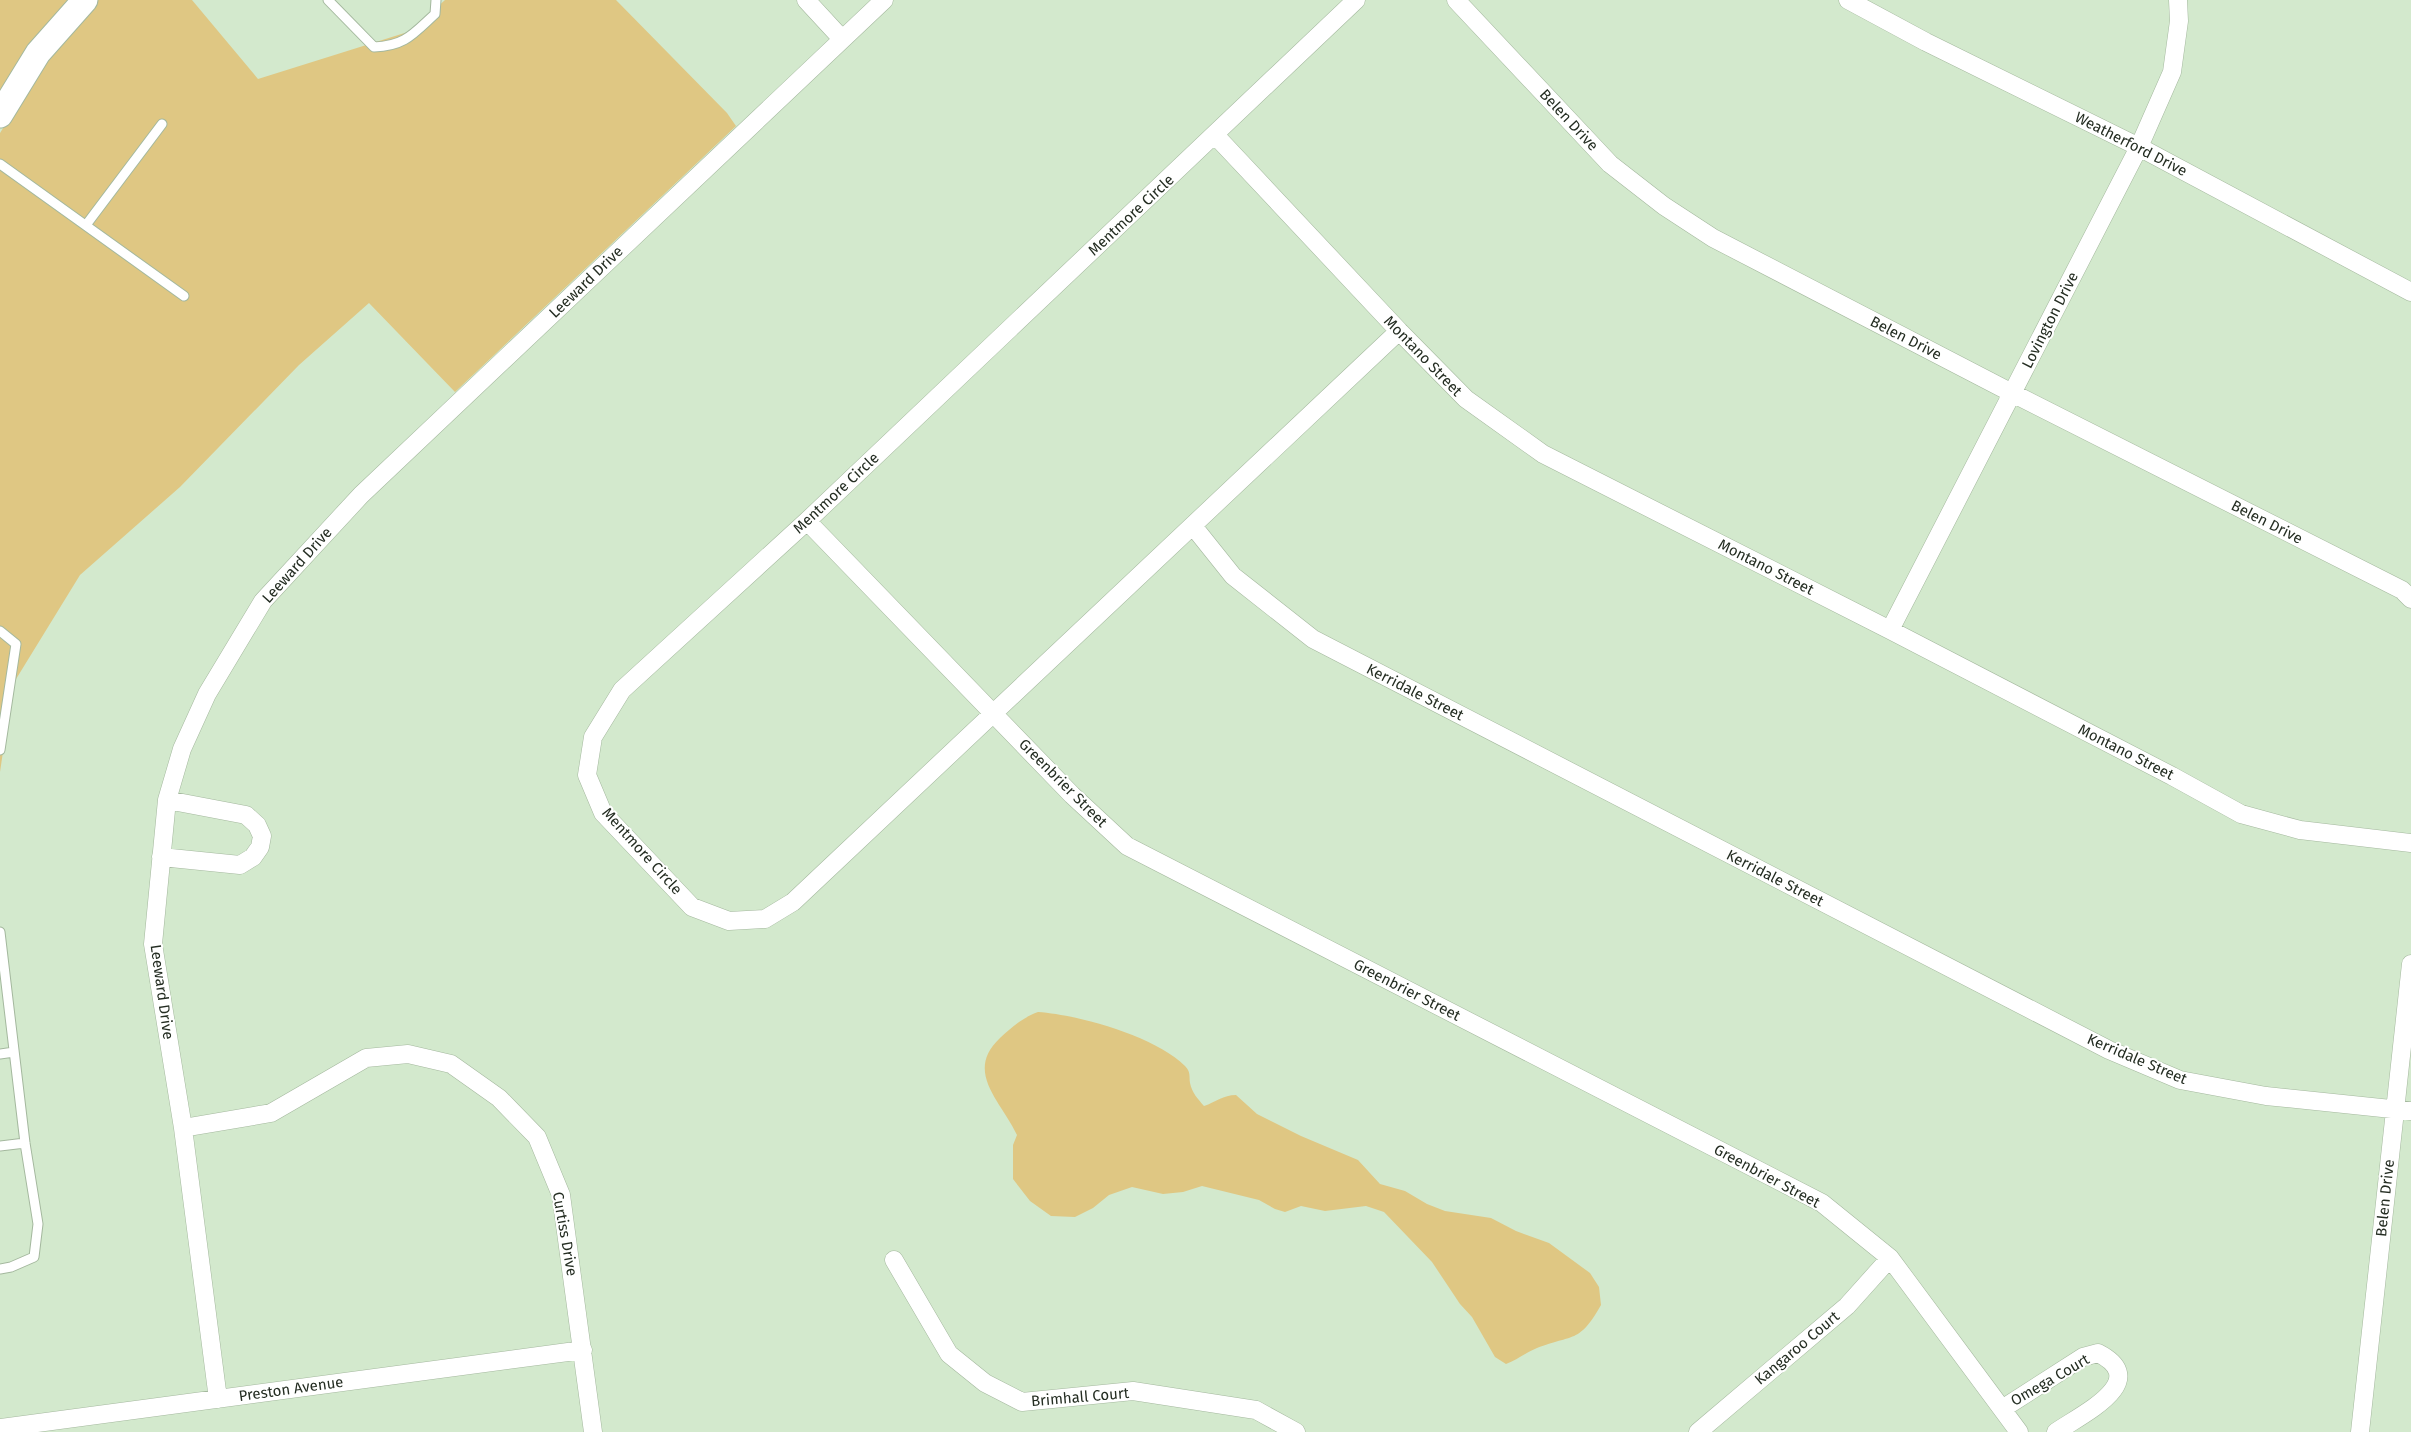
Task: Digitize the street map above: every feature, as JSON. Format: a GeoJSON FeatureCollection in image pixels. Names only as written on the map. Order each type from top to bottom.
{"type":"FeatureCollection","features":[{"type":"Feature","properties":{"kind":"street"},"geometry":{"type":"LineString","coordinates":[[0,115],[38,53],[85,0]]}},
{"type":"Feature","properties":{"kind":"street"},"geometry":{"type":"LineString","coordinates":[[806,0],[842,39]]}},
{"type":"Feature","properties":{"kind":"street","name":"Leeward Drive"},"geometry":{"type":"LineString","coordinates":[[218,1399],[183,1128],[153,944],[167,800],[182,749],[208,694],[263,601],[362,495],[884,0]]}},
{"type":"Feature","properties":{"kind":"street","name":"Mentmore Circle"},"geometry":{"type":"LineString","coordinates":[[1356,0],[807,521],[622,690],[593,737],[587,775],[604,813],[692,907],[729,921],[765,919],[793,902],[995,714],[1399,331]]}},
{"type":"Feature","properties":{"kind":"street","name":"Belen Drive"},"geometry":{"type":"LineString","coordinates":[[1456,0],[1610,164],[1664,206],[1713,238],[2012,393],[2402,590],[2411,599]]}},
{"type":"Feature","properties":{"kind":"street","name":"Weatherford Drive"},"geometry":{"type":"LineString","coordinates":[[1848,0],[1926,42],[2139,147],[2411,292]]}},
{"type":"Feature","properties":{"kind":"street","name":"Lovington Drive"},"geometry":{"type":"LineString","coordinates":[[1890,630],[2139,147],[2172,72],[2179,21],[2178,0]]}},
{"type":"Feature","properties":{"kind":"street","name":"Montano Street"},"geometry":{"type":"LineString","coordinates":[[1215,135],[1399,331],[1466,399],[1543,454],[1890,630],[2163,771],[2241,814],[2300,830],[2411,843]]}},
{"type":"Feature","properties":{"kind":"street","name":"Greenbrier Street"},"geometry":{"type":"LineString","coordinates":[[807,521],[1072,795],[1127,846],[1822,1203],[1890,1258],[2019,1432]]}},
{"type":"Feature","properties":{"kind":"street","name":"Kerridale Street"},"geometry":{"type":"LineString","coordinates":[[1193,526],[1233,576],[1313,639],[2109,1050],[2180,1080],[2266,1096],[2403,1110]]}},
{"type":"Feature","properties":{"kind":"street"},"geometry":{"type":"LineString","coordinates":[[161,856],[240,864],[253,857],[260,847],[262,836],[257,825],[246,815],[167,800]]}},
{"type":"Feature","properties":{"kind":"street","name":"Belen Drive"},"geometry":{"type":"LineString","coordinates":[[2360,1432],[2403,1110],[2411,964]]}},
{"type":"Feature","properties":{"kind":"street","name":"Curtiss Drive"},"geometry":{"type":"LineString","coordinates":[[183,1128],[272,1113],[366,1058],[408,1054],[451,1064],[499,1098],[537,1137],[561,1196],[593,1432]]}},
{"type":"Feature","properties":{"kind":"street","name":"Kangaroo Court"},"geometry":{"type":"LineString","coordinates":[[1698,1432],[1847,1306],[1890,1258]]}},
{"type":"Feature","properties":{"kind":"street","name":"Brimhall Court"},"geometry":{"type":"LineString","coordinates":[[894,1260],[949,1354],[985,1383],[1022,1402],[1133,1391],[1256,1410],[1296,1432]]}},
{"type":"Feature","properties":{"kind":"street","name":"Preston Avenue"},"geometry":{"type":"LineString","coordinates":[[0,1428],[583,1350]]}},
{"type":"Feature","properties":{"kind":"street","name":"Omega Court"},"geometry":{"type":"LineString","coordinates":[[2002,1409],[2083,1357],[2098,1353],[2112,1360],[2118,1368],[2119,1380],[2113,1392],[2056,1432]]}},
{"type":"Feature","properties":{"kind":"lane"},"geometry":{"type":"LineString","coordinates":[[328,0],[374,47],[392,47],[409,38],[435,14],[436,0]]}},
{"type":"Feature","properties":{"kind":"lane"},"geometry":{"type":"LineString","coordinates":[[86,225],[162,124]]}},
{"type":"Feature","properties":{"kind":"lane"},"geometry":{"type":"LineString","coordinates":[[0,164],[184,296]]}},
{"type":"Feature","properties":{"kind":"lane"},"geometry":{"type":"LineString","coordinates":[[0,631],[16,644],[0,750]]}},
{"type":"Feature","properties":{"kind":"lane"},"geometry":{"type":"LineString","coordinates":[[0,932],[24,1143],[38,1224],[34,1257],[11,1267],[0,1269]]}},
{"type":"Feature","properties":{"kind":"lane"},"geometry":{"type":"LineString","coordinates":[[0,1054],[14,1052]]}},
{"type":"Feature","properties":{"kind":"lane"},"geometry":{"type":"LineString","coordinates":[[0,1146],[24,1143]]}},
{"type":"Feature","properties":{"kind":"shaded area"},"geometry":{"type":"Polygon","coordinates":[[[0,0],[72,0],[0,96],[0,0]]]}},
{"type":"Feature","properties":{"kind":"shaded area"},"geometry":{"type":"Polygon","coordinates":[[[98,0],[192,0],[258,79],[411,31],[445,0],[616,0],[727,113],[736,126],[455,392],[369,303],[299,365],[180,487],[80,575],[13,684],[0,772],[0,133],[47,58],[98,0]]]}},
{"type":"Feature","properties":{"kind":"shaded area"},"geometry":{"type":"Polygon","coordinates":[[[1038,1012],[1095,1022],[1155,1045],[1172,1055],[1187,1068],[1192,1090],[1204,1106],[1223,1097],[1236,1095],[1257,1114],[1301,1136],[1358,1160],[1380,1184],[1405,1191],[1427,1204],[1445,1211],[1491,1218],[1516,1231],[1549,1243],[1590,1273],[1599,1287],[1601,1305],[1581,1332],[1567,1339],[1537,1348],[1506,1364],[1495,1357],[1472,1317],[1460,1304],[1432,1262],[1384,1212],[1366,1206],[1325,1211],[1301,1206],[1285,1212],[1259,1200],[1202,1186],[1183,1192],[1163,1194],[1132,1187],[1109,1195],[1093,1208],[1075,1217],[1051,1216],[1030,1201],[1013,1179],[1013,1145],[1017,1135],[995,1098],[985,1075],[985,1063],[990,1051],[1000,1038],[1022,1020],[1038,1012]]]}}]}
